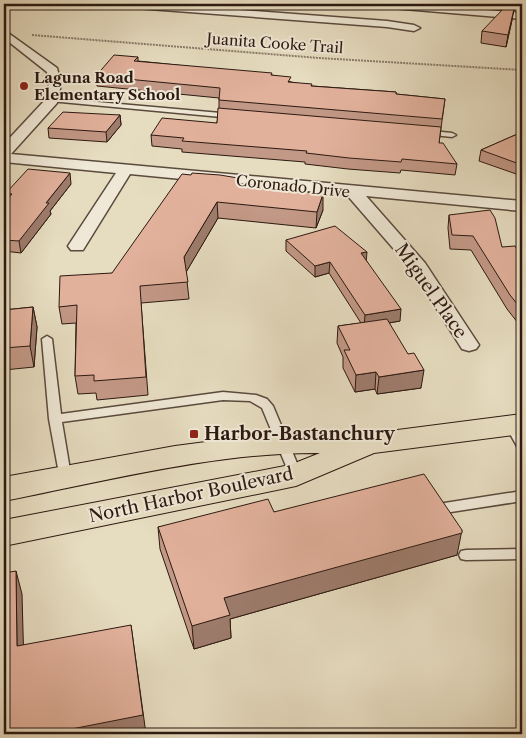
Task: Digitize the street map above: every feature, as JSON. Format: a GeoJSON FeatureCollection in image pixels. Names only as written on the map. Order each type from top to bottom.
{"type":"FeatureCollection","features":[{"type":"Feature","properties":{"kind":"main road","name":"North Harbor Boulevard"},"geometry":{"type":"LineString","coordinates":[[4,489],[65,476],[175,457],[283,442],[374,443],[519,431]]}},
{"type":"Feature","properties":{"kind":"main road","name":"North Harbor Boulevard"},"geometry":{"type":"LineString","coordinates":[[4,533],[296,475],[374,443]]}},
{"type":"Feature","properties":{"kind":"street"},"geometry":{"type":"LineString","coordinates":[[122,4],[388,24],[414,28]]}},
{"type":"Feature","properties":{"kind":"street"},"geometry":{"type":"LineString","coordinates":[[380,4],[522,16]]}},
{"type":"Feature","properties":{"kind":"street"},"geometry":{"type":"LineString","coordinates":[[4,33],[53,71],[55,84],[52,100],[4,153]]}},
{"type":"Feature","properties":{"kind":"street","name":"Coronado Drive"},"geometry":{"type":"LineString","coordinates":[[4,158],[353,192],[522,206]]}},
{"type":"Feature","properties":{"kind":"street"},"geometry":{"type":"LineString","coordinates":[[77,246],[126,169]]}},
{"type":"Feature","properties":{"kind":"street","name":"Miguel Place"},"geometry":{"type":"LineString","coordinates":[[353,192],[419,267],[469,345]]}},
{"type":"Feature","properties":{"kind":"lane"},"geometry":{"type":"LineString","coordinates":[[52,100],[237,117]]}},
{"type":"Feature","properties":{"kind":"lane"},"geometry":{"type":"LineString","coordinates":[[414,132],[452,135]]}},
{"type":"Feature","properties":{"kind":"lane"},"geometry":{"type":"LineString","coordinates":[[47,339],[55,419],[65,476]]}},
{"type":"Feature","properties":{"kind":"lane"},"geometry":{"type":"LineString","coordinates":[[55,419],[224,396],[249,397],[259,400],[267,406],[296,475]]}},
{"type":"Feature","properties":{"kind":"lane"},"geometry":{"type":"LineString","coordinates":[[438,509],[522,496]]}},
{"type":"Feature","properties":{"kind":"lane"},"geometry":{"type":"LineString","coordinates":[[466,555],[522,554]]}},
{"type":"Feature","properties":{"kind":"path","name":"Juanita Cooke Trail"},"geometry":{"type":"LineString","coordinates":[[26,34],[319,58],[522,70]]}},
{"type":"Feature","properties":{"kind":"building"},"geometry":{"type":"Polygon","coordinates":[[[504,8],[514,9],[508,35],[482,31],[504,8]]]}},
{"type":"Feature","properties":{"kind":"building"},"geometry":{"type":"Polygon","coordinates":[[[114,55],[138,57],[134,61],[272,73],[271,75],[291,77],[288,82],[312,84],[311,86],[396,92],[396,94],[445,99],[442,119],[219,100],[220,88],[96,76],[114,55]]]}},
{"type":"Feature","properties":{"kind":"building"},"geometry":{"type":"Polygon","coordinates":[[[218,108],[441,127],[439,143],[443,143],[457,164],[402,159],[401,162],[349,158],[306,153],[307,151],[182,141],[184,138],[151,135],[162,118],[217,123],[218,108]]]}},
{"type":"Feature","properties":{"kind":"building"},"geometry":{"type":"Polygon","coordinates":[[[63,112],[120,115],[106,132],[48,128],[63,112]]]}},
{"type":"Feature","properties":{"kind":"building"},"geometry":{"type":"Polygon","coordinates":[[[522,132],[522,165],[481,150],[522,132]]]}},
{"type":"Feature","properties":{"kind":"building"},"geometry":{"type":"Polygon","coordinates":[[[28,169],[70,173],[19,241],[4,240],[4,203],[12,194],[6,193],[28,169]]]}},
{"type":"Feature","properties":{"kind":"building"},"geometry":{"type":"Polygon","coordinates":[[[192,173],[238,178],[236,183],[323,194],[317,212],[217,202],[184,257],[188,282],[140,286],[146,377],[94,381],[94,375],[75,376],[77,305],[59,307],[60,276],[112,273],[182,174],[191,175],[192,173]]]}},
{"type":"Feature","properties":{"kind":"building"},"geometry":{"type":"Polygon","coordinates":[[[490,210],[495,218],[502,247],[515,246],[522,257],[522,310],[510,295],[473,236],[452,235],[449,215],[490,210]]]}},
{"type":"Feature","properties":{"kind":"building"},"geometry":{"type":"Polygon","coordinates":[[[335,226],[367,252],[361,253],[401,309],[365,315],[330,262],[315,266],[286,240],[335,226]]]}},
{"type":"Feature","properties":{"kind":"building"},"geometry":{"type":"Polygon","coordinates":[[[33,307],[30,346],[4,348],[4,310],[33,307]]]}},
{"type":"Feature","properties":{"kind":"building"},"geometry":{"type":"Polygon","coordinates":[[[387,319],[408,354],[414,353],[424,370],[379,377],[376,372],[356,375],[344,350],[350,350],[338,326],[387,319]]]}},
{"type":"Feature","properties":{"kind":"building"},"geometry":{"type":"Polygon","coordinates":[[[424,474],[462,530],[462,533],[224,598],[230,615],[192,626],[158,527],[268,499],[274,512],[424,474]]]}},
{"type":"Feature","properties":{"kind":"building"},"geometry":{"type":"Polygon","coordinates":[[[16,571],[17,646],[131,625],[143,715],[46,734],[4,734],[4,573],[16,571]]]}},
{"type":"Feature","properties":{"kind":"place","name":"Laguna Road Elementary School"},"geometry":{"type":"Point","coordinates":[24,86]}},
{"type":"Feature","properties":{"kind":"place","name":"Harbor-Bastanchury"},"geometry":{"type":"Point","coordinates":[194,434]}}]}
